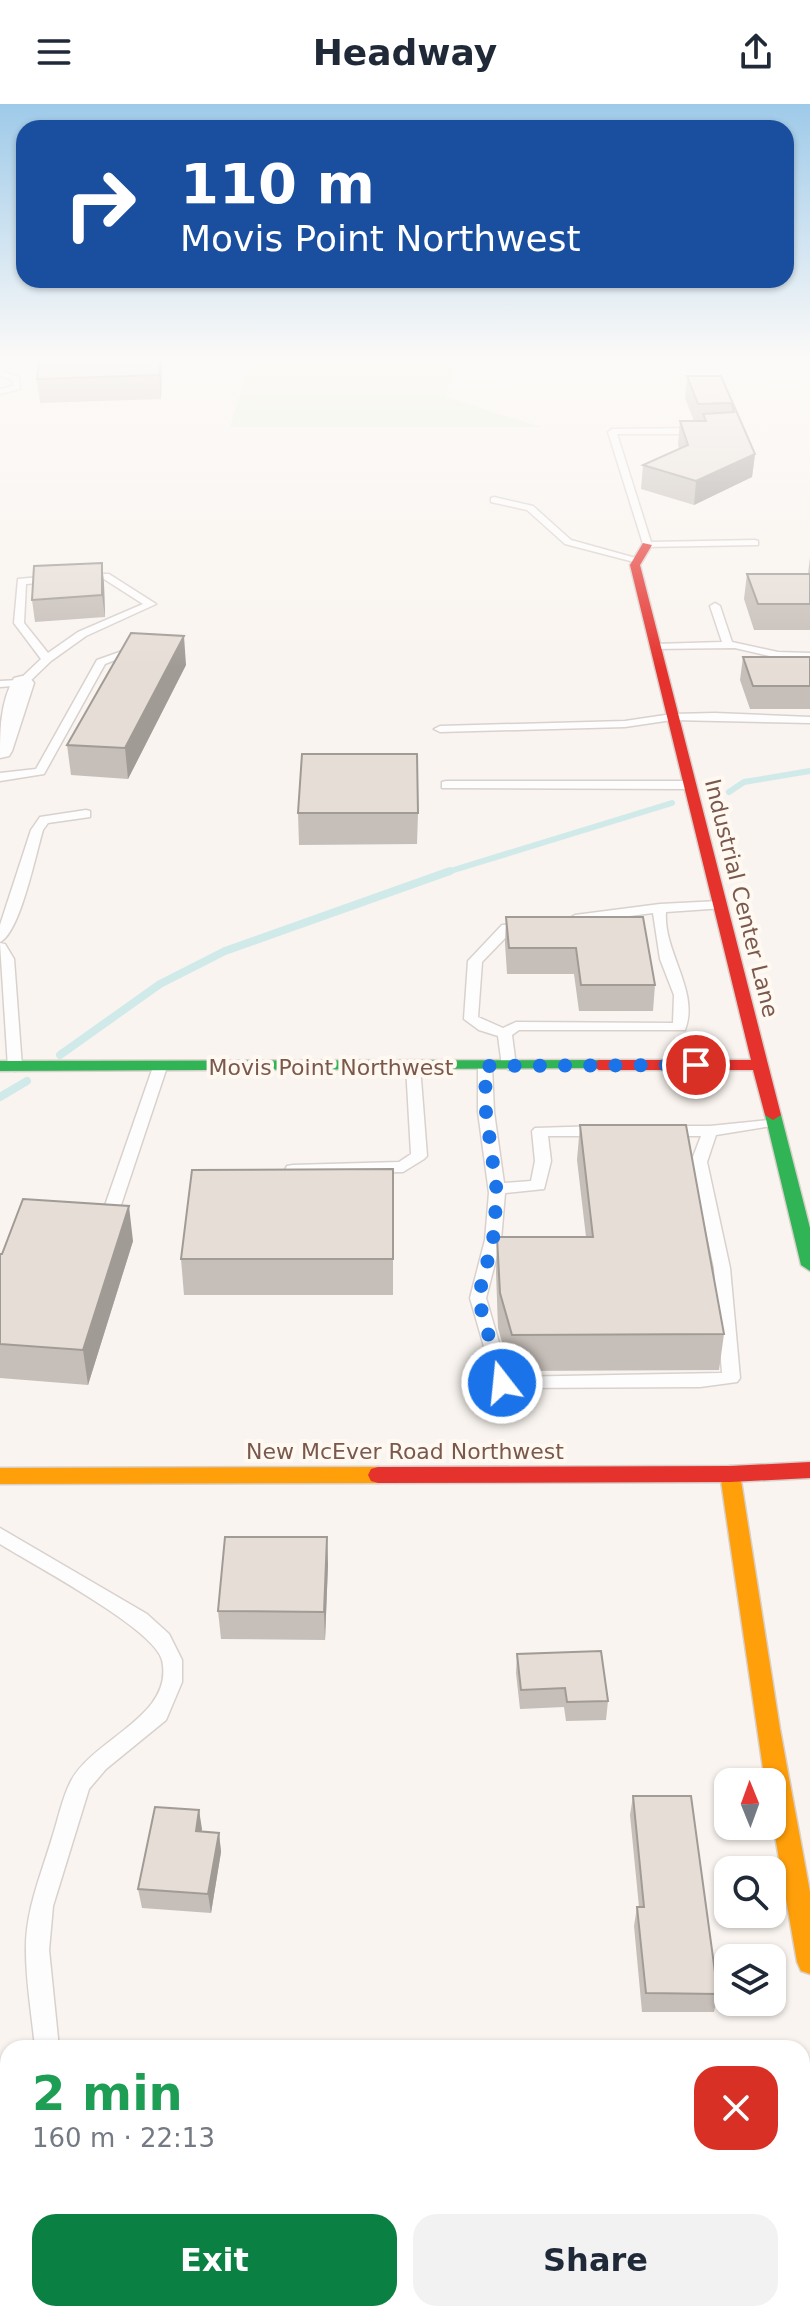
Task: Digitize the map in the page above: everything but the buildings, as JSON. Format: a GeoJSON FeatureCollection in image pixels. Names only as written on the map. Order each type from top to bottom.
{"type":"FeatureCollection","features":[{"type":"Feature","properties":{"kind":"street","name":"Industrial Center Lane"},"geometry":{"type":"LineString","coordinates":[[643,552],[635,565],[773,1122],[803,1208],[810,1265]]}},
{"type":"Feature","properties":{"kind":"street"},"geometry":{"type":"LineString","coordinates":[[0,751],[11,683]]}},
{"type":"Feature","properties":{"kind":"street","name":"Movis Point Northwest"},"geometry":{"type":"LineString","coordinates":[[7,1066],[759,1065]]}},
{"type":"Feature","properties":{"kind":"street","name":"New McEver Road Northwest"},"geometry":{"type":"LineString","coordinates":[[0,1476],[730,1474],[810,1470]]}},
{"type":"Feature","properties":{"kind":"street"},"geometry":{"type":"LineString","coordinates":[[730,1474],[768,1729],[810,1962]]}},
{"type":"Feature","properties":{"kind":"lane"},"geometry":{"type":"LineString","coordinates":[[620,462],[643,552]]}},
{"type":"Feature","properties":{"kind":"lane"},"geometry":{"type":"LineString","coordinates":[[494,500],[530,508],[568,542],[643,552],[755,543]]}},
{"type":"Feature","properties":{"kind":"lane"},"geometry":{"type":"LineString","coordinates":[[11,683],[47,659],[82,634],[151,604],[106,576],[21,581],[19,623],[47,659]]}},
{"type":"Feature","properties":{"kind":"lane"},"geometry":{"type":"LineString","coordinates":[[715,606],[728,645]]}},
{"type":"Feature","properties":{"kind":"lane"},"geometry":{"type":"LineString","coordinates":[[655,647],[728,645],[778,655],[810,656]]}},
{"type":"Feature","properties":{"kind":"lane"},"geometry":{"type":"LineString","coordinates":[[0,777],[40,772],[101,662],[146,647]]}},
{"type":"Feature","properties":{"kind":"lane"},"geometry":{"type":"LineString","coordinates":[[440,729],[625,724],[672,717],[810,720]]}},
{"type":"Feature","properties":{"kind":"lane"},"geometry":{"type":"LineString","coordinates":[[446,785],[689,785]]}},
{"type":"Feature","properties":{"kind":"lane"},"geometry":{"type":"LineString","coordinates":[[0,938],[11,916],[37,830],[44,820],[86,814]]}},
{"type":"Feature","properties":{"kind":"lane"},"geometry":{"type":"LineString","coordinates":[[553,922],[660,908],[719,905]]}},
{"type":"Feature","properties":{"kind":"lane"},"geometry":{"type":"LineString","coordinates":[[537,924],[507,928],[475,961],[471,1019],[484,1027],[505,1033],[516,1026],[680,1027],[681,995],[667,959],[659,920],[660,908]]}},
{"type":"Feature","properties":{"kind":"lane"},"geometry":{"type":"LineString","coordinates":[[0,947],[7,959],[7,1066]]}},
{"type":"Feature","properties":{"kind":"lane"},"geometry":{"type":"LineString","coordinates":[[505,1033],[509,1066]]}},
{"type":"Feature","properties":{"kind":"lane"},"geometry":{"type":"LineString","coordinates":[[278,1170],[403,1167],[419,1156],[413,1066]]}},
{"type":"Feature","properties":{"kind":"lane"},"geometry":{"type":"LineString","coordinates":[[485,1066],[486,1112],[496,1189],[493,1240],[478,1298],[502,1383],[685,1382],[731,1378],[722,1268],[699,1162],[710,1131]]}},
{"type":"Feature","properties":{"kind":"lane"},"geometry":{"type":"LineString","coordinates":[[110,1214],[160,1067]]}},
{"type":"Feature","properties":{"kind":"lane"},"geometry":{"type":"LineString","coordinates":[[649,1131],[710,1131],[773,1122]]}},
{"type":"Feature","properties":{"kind":"lane"},"geometry":{"type":"LineString","coordinates":[[496,1189],[538,1185],[543,1161],[540,1131],[618,1131]]}},
{"type":"Feature","properties":{"kind":"lane"},"geometry":{"type":"LineString","coordinates":[[0,1535],[140,1620],[162,1640],[172,1660],[172,1682],[159,1714],[98,1762],[80,1785],[42,1906],[37,1950],[46,2040]]}},
{"type":"Feature","properties":{"kind":"waterway"},"geometry":{"type":"LineString","coordinates":[[729,792],[744,782],[810,771]]}},
{"type":"Feature","properties":{"kind":"waterway"},"geometry":{"type":"LineString","coordinates":[[447,872],[672,803]]}},
{"type":"Feature","properties":{"kind":"waterway"},"geometry":{"type":"LineString","coordinates":[[60,1055],[160,984],[225,951],[447,872]]}},
{"type":"Feature","properties":{"kind":"waterway"},"geometry":{"type":"LineString","coordinates":[[0,1097],[27,1081]]}},
{"type":"Feature","properties":{"kind":"traffic: fast"},"geometry":{"type":"LineString","coordinates":[[0,1066],[599,1065]]}},
{"type":"Feature","properties":{"kind":"traffic: fast"},"geometry":{"type":"LineString","coordinates":[[773,1115],[810,1265]]}},
{"type":"Feature","properties":{"kind":"traffic: slow"},"geometry":{"type":"LineString","coordinates":[[730,1474],[768,1729],[810,1962]]}},
{"type":"Feature","properties":{"kind":"traffic: slow"},"geometry":{"type":"LineString","coordinates":[[0,1476],[378,1475]]}},
{"type":"Feature","properties":{"kind":"traffic: jam"},"geometry":{"type":"LineString","coordinates":[[647,545],[635,565],[773,1115]]}},
{"type":"Feature","properties":{"kind":"traffic: jam"},"geometry":{"type":"LineString","coordinates":[[599,1065],[759,1065]]}},
{"type":"Feature","properties":{"kind":"traffic: jam"},"geometry":{"type":"LineString","coordinates":[[378,1475],[730,1474],[810,1470]]}},
{"type":"Feature","properties":{"kind":"route"},"geometry":{"type":"LineString","coordinates":[[502,1383],[478,1298],[493,1240],[497,1193],[486,1112],[485,1066],[696,1065]]}}]}
